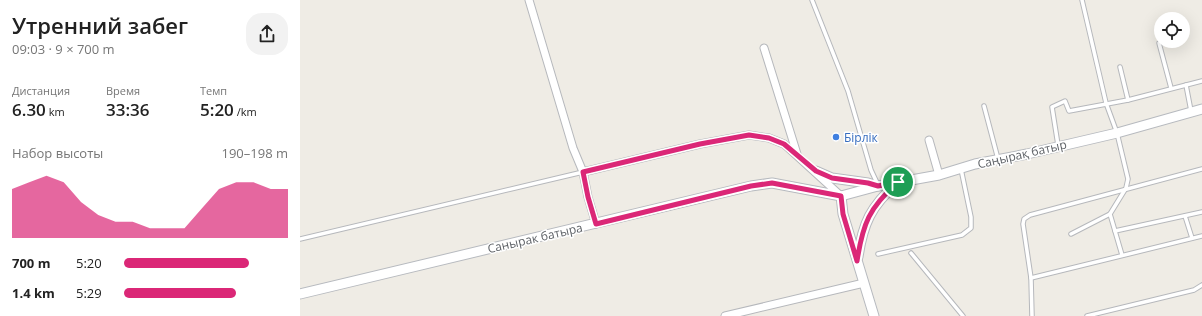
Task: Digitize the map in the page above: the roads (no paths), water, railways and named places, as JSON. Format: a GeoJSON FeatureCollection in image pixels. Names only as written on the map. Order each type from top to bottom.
{"type":"FeatureCollection","features":[{"type":"Feature","properties":{"kind":"street"},"geometry":{"type":"LineString","coordinates":[[529,0],[573,148],[583,172],[588,197],[596,224]]}},
{"type":"Feature","properties":{"kind":"street"},"geometry":{"type":"LineString","coordinates":[[764,48],[797,154]]}},
{"type":"Feature","properties":{"kind":"street","name":"Саңырақ батыр"},"geometry":{"type":"LineString","coordinates":[[841,196],[878,186],[939,175],[998,159],[1027,154],[1117,133],[1202,109]]}},
{"type":"Feature","properties":{"kind":"street"},"geometry":{"type":"LineString","coordinates":[[583,172],[700,144],[749,135],[769,138],[784,144],[816,171],[841,196],[843,214],[874,316]]}},
{"type":"Feature","properties":{"kind":"street"},"geometry":{"type":"LineString","coordinates":[[929,140],[939,175]]}},
{"type":"Feature","properties":{"kind":"street"},"geometry":{"type":"LineString","coordinates":[[816,171],[832,178],[868,183],[878,186]]}},
{"type":"Feature","properties":{"kind":"street"},"geometry":{"type":"LineString","coordinates":[[857,261],[861,235],[868,216],[882,197],[898,182]]}},
{"type":"Feature","properties":{"kind":"street","name":"Санырак батыра"},"geometry":{"type":"LineString","coordinates":[[300,294],[751,186],[772,183],[841,196]]}},
{"type":"Feature","properties":{"kind":"street"},"geometry":{"type":"LineString","coordinates":[[725,316],[864,283]]}},
{"type":"Feature","properties":{"kind":"lane"},"geometry":{"type":"LineString","coordinates":[[812,0],[848,91],[871,170],[878,186]]}},
{"type":"Feature","properties":{"kind":"lane"},"geometry":{"type":"LineString","coordinates":[[1071,234],[1110,214],[1126,188],[1128,179],[1117,133],[1106,103],[1082,0]]}},
{"type":"Feature","properties":{"kind":"lane"},"geometry":{"type":"LineString","coordinates":[[1160,48],[1171,88]]}},
{"type":"Feature","properties":{"kind":"lane"},"geometry":{"type":"LineString","coordinates":[[1120,66],[1128,100]]}},
{"type":"Feature","properties":{"kind":"lane"},"geometry":{"type":"LineString","coordinates":[[1058,146],[1052,107],[1065,101],[1069,112],[1106,103],[1128,100],[1202,81]]}},
{"type":"Feature","properties":{"kind":"lane"},"geometry":{"type":"LineString","coordinates":[[1186,85],[1192,112]]}},
{"type":"Feature","properties":{"kind":"lane"},"geometry":{"type":"LineString","coordinates":[[984,106],[998,159]]}},
{"type":"Feature","properties":{"kind":"lane"},"geometry":{"type":"LineString","coordinates":[[878,254],[962,235],[971,228],[971,217],[961,169]]}},
{"type":"Feature","properties":{"kind":"lane"},"geometry":{"type":"LineString","coordinates":[[1032,316],[1031,278],[1023,224],[1024,219],[1030,215],[1126,188],[1202,169]]}},
{"type":"Feature","properties":{"kind":"lane"},"geometry":{"type":"LineString","coordinates":[[300,239],[583,172]]}},
{"type":"Feature","properties":{"kind":"lane"},"geometry":{"type":"LineString","coordinates":[[1115,230],[1202,212]]}},
{"type":"Feature","properties":{"kind":"lane"},"geometry":{"type":"LineString","coordinates":[[1110,214],[1122,255]]}},
{"type":"Feature","properties":{"kind":"lane"},"geometry":{"type":"LineString","coordinates":[[1185,216],[1192,238]]}},
{"type":"Feature","properties":{"kind":"lane"},"geometry":{"type":"LineString","coordinates":[[1031,278],[1202,236]]}},
{"type":"Feature","properties":{"kind":"lane"},"geometry":{"type":"LineString","coordinates":[[911,253],[963,316]]}},
{"type":"Feature","properties":{"kind":"lane"},"geometry":{"type":"LineString","coordinates":[[1087,316],[1194,290],[1202,285]]}},
{"type":"Feature","properties":{"kind":"place","name":"Бірлік"},"geometry":{"type":"Point","coordinates":[836,137]}}]}
